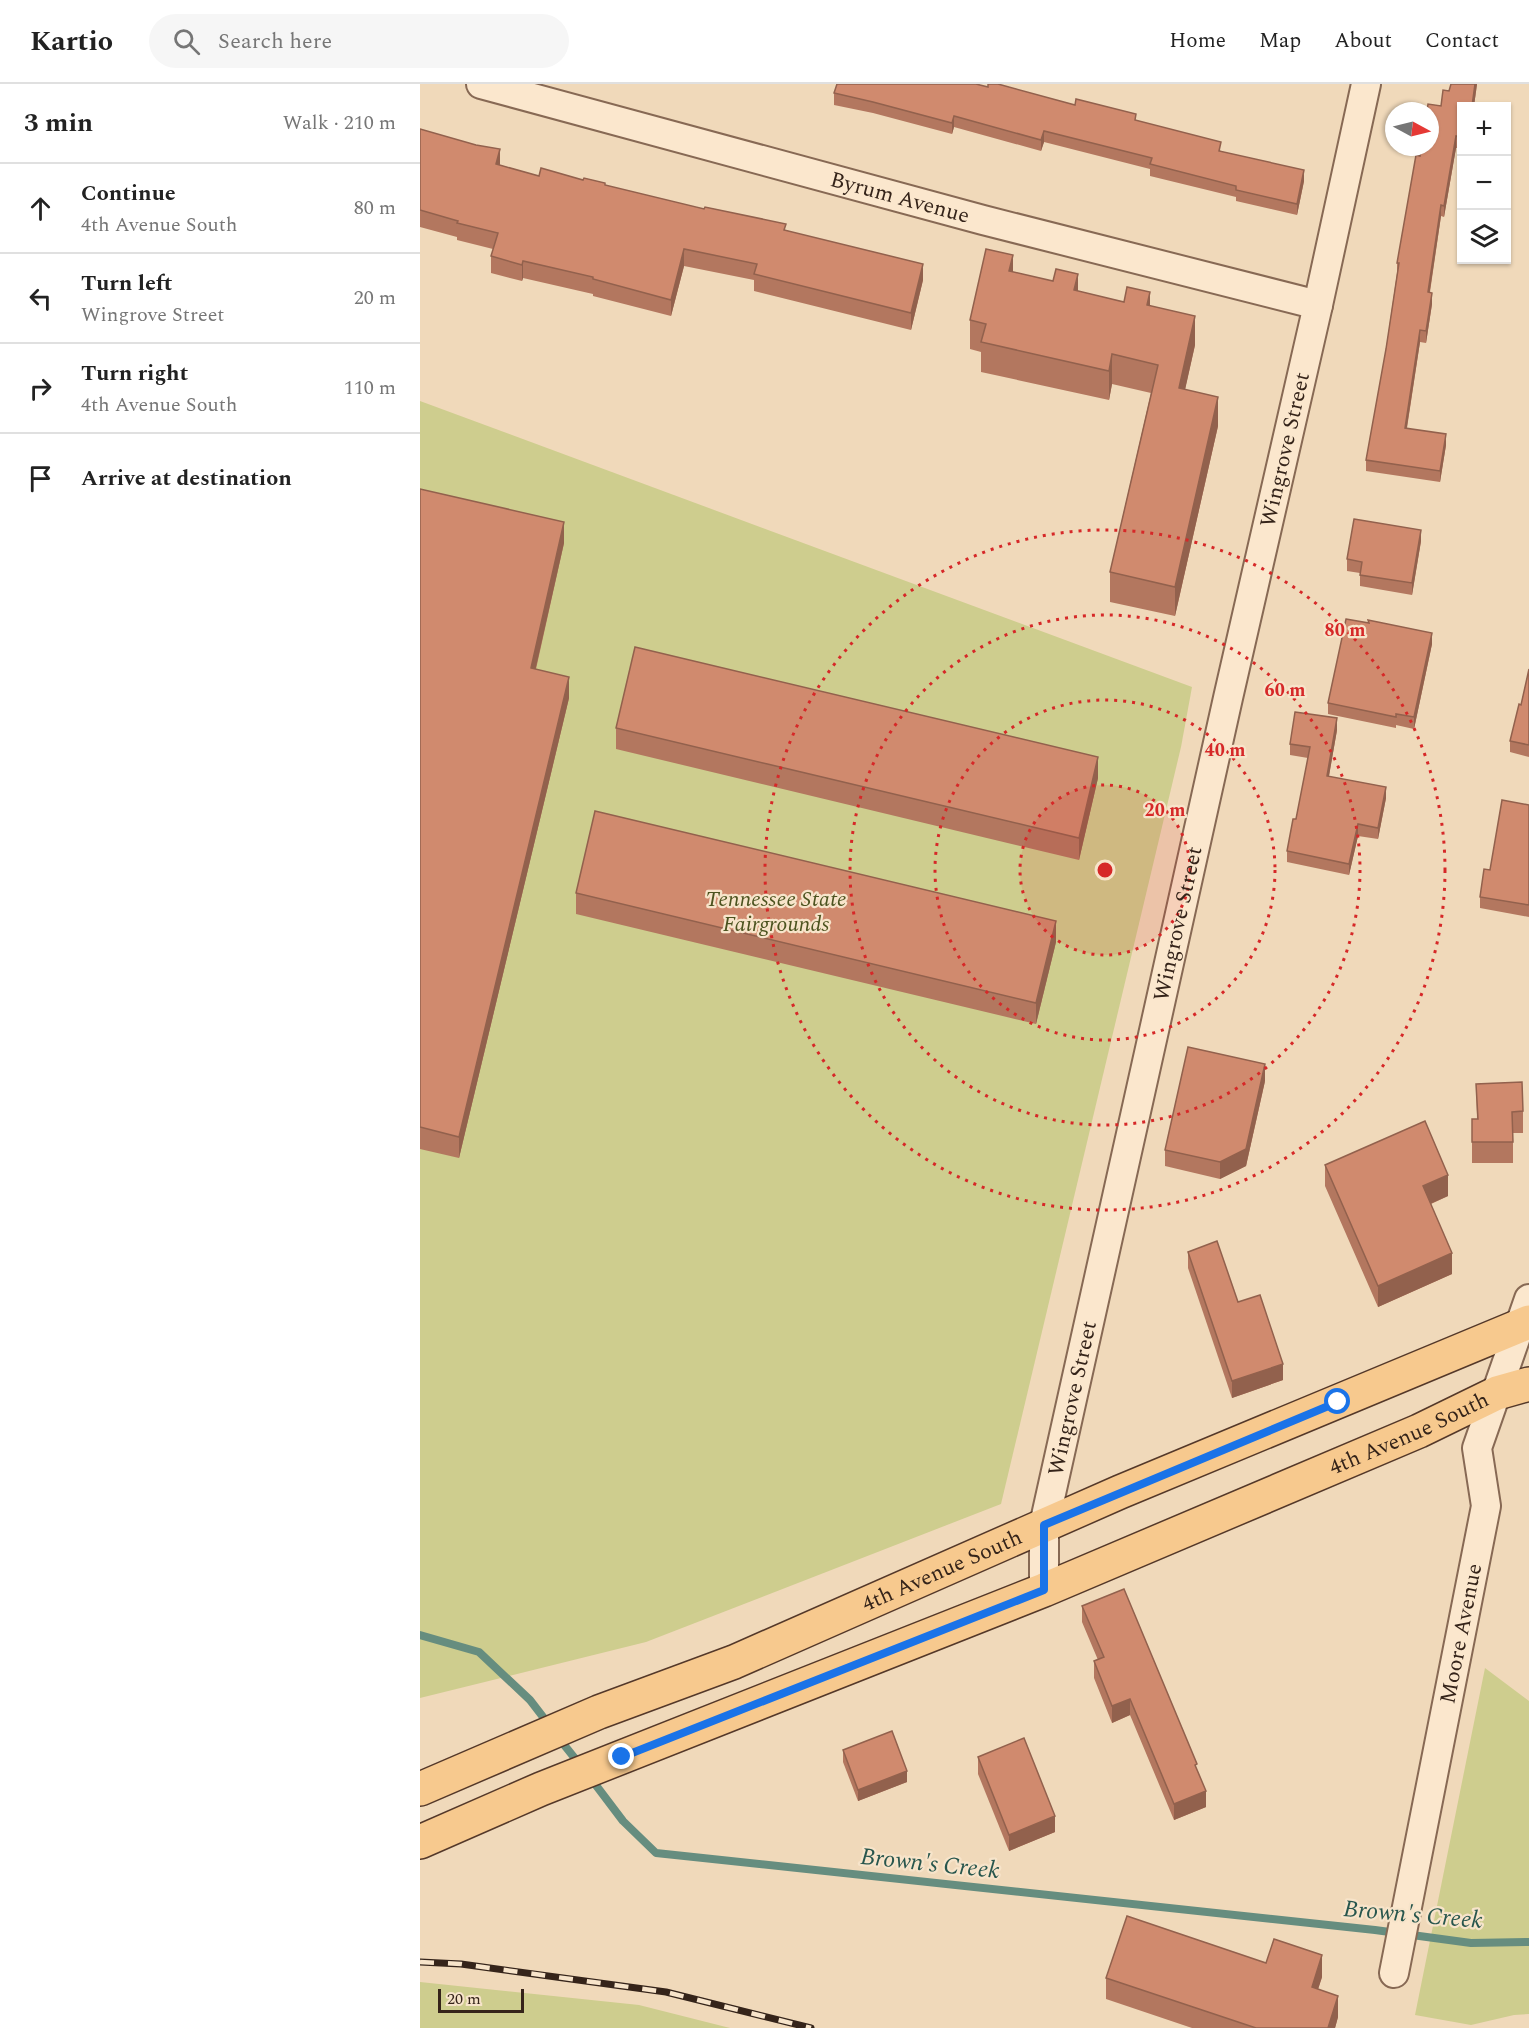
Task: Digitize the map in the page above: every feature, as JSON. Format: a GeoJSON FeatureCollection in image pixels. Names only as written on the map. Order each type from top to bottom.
{"type":"FeatureCollection","features":[{"type":"Feature","properties":{"kind":"main road","name":"4th Avenue South"},"geometry":{"type":"LineString","coordinates":[[426,1783],[599,1712],[734,1662],[1526,1315]]}},
{"type":"Feature","properties":{"kind":"main road","name":"4th Avenue South"},"geometry":{"type":"LineString","coordinates":[[420,1842],[622,1757],[1044,1590],[1419,1431],[1497,1393],[1529,1384]]}},
{"type":"Feature","properties":{"kind":"street","name":"Byrum Avenue"},"geometry":{"type":"LineString","coordinates":[[481,84],[983,220],[1318,305]]}},
{"type":"Feature","properties":{"kind":"street","name":"Wingrove Street"},"geometry":{"type":"LineString","coordinates":[[1044,1590],[1044,1525],[1318,305],[1365,84]]}},
{"type":"Feature","properties":{"kind":"street","name":"Moore Avenue"},"geometry":{"type":"LineString","coordinates":[[1394,1973],[1486,1506],[1477,1448],[1526,1315]]}},
{"type":"Feature","properties":{"kind":"green space","name":"Tennessee State Fairgrounds"},"geometry":{"type":"Polygon","coordinates":[[[420,401],[1192,687],[1181,747],[1001,1504],[646,1642],[420,1698],[420,401]]]}},
{"type":"Feature","properties":{"kind":"green space"},"geometry":{"type":"Polygon","coordinates":[[[1485,1668],[1529,1701],[1529,2014],[1514,2015],[1471,2025],[1415,2015],[1485,1668]]]}},
{"type":"Feature","properties":{"kind":"green space"},"geometry":{"type":"Polygon","coordinates":[[[420,1982],[639,2005],[730,2028],[420,2028],[420,1982]]]}},
{"type":"Feature","properties":{"kind":"building"},"geometry":{"type":"Polygon","coordinates":[[[837,84],[976,84],[988,87],[988,84],[998,84],[1075,105],[1076,99],[1136,114],[1135,120],[1221,142],[1219,151],[1304,170],[1297,204],[1236,190],[1236,186],[1150,164],[1152,158],[1044,131],[1041,140],[954,116],[952,123],[834,93],[837,84]]]}},
{"type":"Feature","properties":{"kind":"building"},"geometry":{"type":"Polygon","coordinates":[[[1451,84],[1475,84],[1473,102],[1457,102],[1457,136],[1444,206],[1441,205],[1428,292],[1432,293],[1426,331],[1420,330],[1405,428],[1446,434],[1440,471],[1366,460],[1416,156],[1439,156],[1439,106],[1441,106],[1443,90],[1449,91],[1451,84]]]}},
{"type":"Feature","properties":{"kind":"building"},"geometry":{"type":"Polygon","coordinates":[[[420,129],[476,145],[500,149],[496,164],[539,176],[541,168],[704,209],[705,207],[786,224],[784,230],[923,264],[911,313],[754,274],[757,264],[684,249],[671,300],[593,279],[593,277],[523,261],[522,265],[491,256],[498,233],[457,223],[458,221],[420,210],[420,129]]]}},
{"type":"Feature","properties":{"kind":"building"},"geometry":{"type":"Polygon","coordinates":[[[986,249],[1013,255],[1009,271],[1053,281],[1056,269],[1078,274],[1074,290],[1124,302],[1127,287],[1150,292],[1147,305],[1195,316],[1179,388],[1218,397],[1175,587],[1110,572],[1158,365],[1112,354],[1109,371],[981,342],[986,324],[970,320],[986,249]]]}},
{"type":"Feature","properties":{"kind":"building"},"geometry":{"type":"Polygon","coordinates":[[[420,489],[564,522],[531,668],[569,677],[459,1137],[420,1127],[420,489]]]}},
{"type":"Feature","properties":{"kind":"building"},"geometry":{"type":"Polygon","coordinates":[[[1354,519],[1421,530],[1412,583],[1360,575],[1362,562],[1347,559],[1354,519]]]}},
{"type":"Feature","properties":{"kind":"building"},"geometry":{"type":"Polygon","coordinates":[[[1346,619],[1369,623],[1368,620],[1432,633],[1414,717],[1396,714],[1396,717],[1328,703],[1346,619]]]}},
{"type":"Feature","properties":{"kind":"building"},"geometry":{"type":"Polygon","coordinates":[[[635,647],[1098,757],[1079,838],[616,728],[635,647]]]}},
{"type":"Feature","properties":{"kind":"building"},"geometry":{"type":"Polygon","coordinates":[[[1529,669],[1529,745],[1510,741],[1529,669]]]}},
{"type":"Feature","properties":{"kind":"building"},"geometry":{"type":"Polygon","coordinates":[[[1295,712],[1337,718],[1327,776],[1386,787],[1378,828],[1358,824],[1349,864],[1287,851],[1293,819],[1296,819],[1310,747],[1290,744],[1295,712]]]}},
{"type":"Feature","properties":{"kind":"building"},"geometry":{"type":"Polygon","coordinates":[[[1502,800],[1529,805],[1529,905],[1480,897],[1484,869],[1490,870],[1502,800]]]}},
{"type":"Feature","properties":{"kind":"building"},"geometry":{"type":"Polygon","coordinates":[[[595,811],[1056,921],[1036,1003],[576,893],[595,811]]]}},
{"type":"Feature","properties":{"kind":"building"},"geometry":{"type":"Polygon","coordinates":[[[1188,1047],[1265,1064],[1246,1149],[1220,1162],[1165,1150],[1188,1047]]]}},
{"type":"Feature","properties":{"kind":"building"},"geometry":{"type":"Polygon","coordinates":[[[1522,1082],[1523,1111],[1512,1112],[1513,1142],[1472,1142],[1472,1119],[1478,1119],[1476,1084],[1522,1082]]]}},
{"type":"Feature","properties":{"kind":"building"},"geometry":{"type":"Polygon","coordinates":[[[1425,1121],[1448,1175],[1423,1186],[1452,1253],[1378,1286],[1325,1165],[1425,1121]]]}},
{"type":"Feature","properties":{"kind":"building"},"geometry":{"type":"Polygon","coordinates":[[[1217,1241],[1238,1302],[1260,1295],[1283,1364],[1232,1381],[1188,1252],[1217,1241]]]}},
{"type":"Feature","properties":{"kind":"building"},"geometry":{"type":"Polygon","coordinates":[[[1124,1589],[1197,1764],[1195,1765],[1206,1791],[1174,1804],[1130,1699],[1112,1706],[1094,1661],[1104,1657],[1082,1606],[1124,1589]]]}},
{"type":"Feature","properties":{"kind":"building"},"geometry":{"type":"Polygon","coordinates":[[[892,1731],[907,1771],[858,1790],[843,1750],[892,1731]]]}},
{"type":"Feature","properties":{"kind":"building"},"geometry":{"type":"Polygon","coordinates":[[[1024,1738],[1055,1816],[1009,1835],[978,1757],[1024,1738]]]}},
{"type":"Feature","properties":{"kind":"building"},"geometry":{"type":"Polygon","coordinates":[[[1127,1916],[1266,1963],[1274,1939],[1322,1955],[1312,1987],[1338,1996],[1328,2028],[1256,2028],[1106,1978],[1127,1916]]]}},
{"type":"Feature","properties":{"kind":"waterway","name":"Brown's Creek"},"geometry":{"type":"LineString","coordinates":[[420,1635],[479,1652],[530,1700],[550,1726]]}},
{"type":"Feature","properties":{"kind":"waterway","name":"Brown's Creek"},"geometry":{"type":"LineString","coordinates":[[557,1736],[581,1766]]}},
{"type":"Feature","properties":{"kind":"waterway","name":"Brown's Creek"},"geometry":{"type":"LineString","coordinates":[[589,1776],[623,1821],[656,1853],[1375,1930],[1471,1943],[1529,1942]]}},
{"type":"Feature","properties":{"kind":"railway"},"geometry":{"type":"LineString","coordinates":[[420,1962],[461,1964],[666,1992],[811,2028]]}},
{"type":"Feature","properties":{"kind":"route"},"geometry":{"type":"LineString","coordinates":[[622,1757],[1044,1590],[1044,1525],[1338,1402]]}}]}
